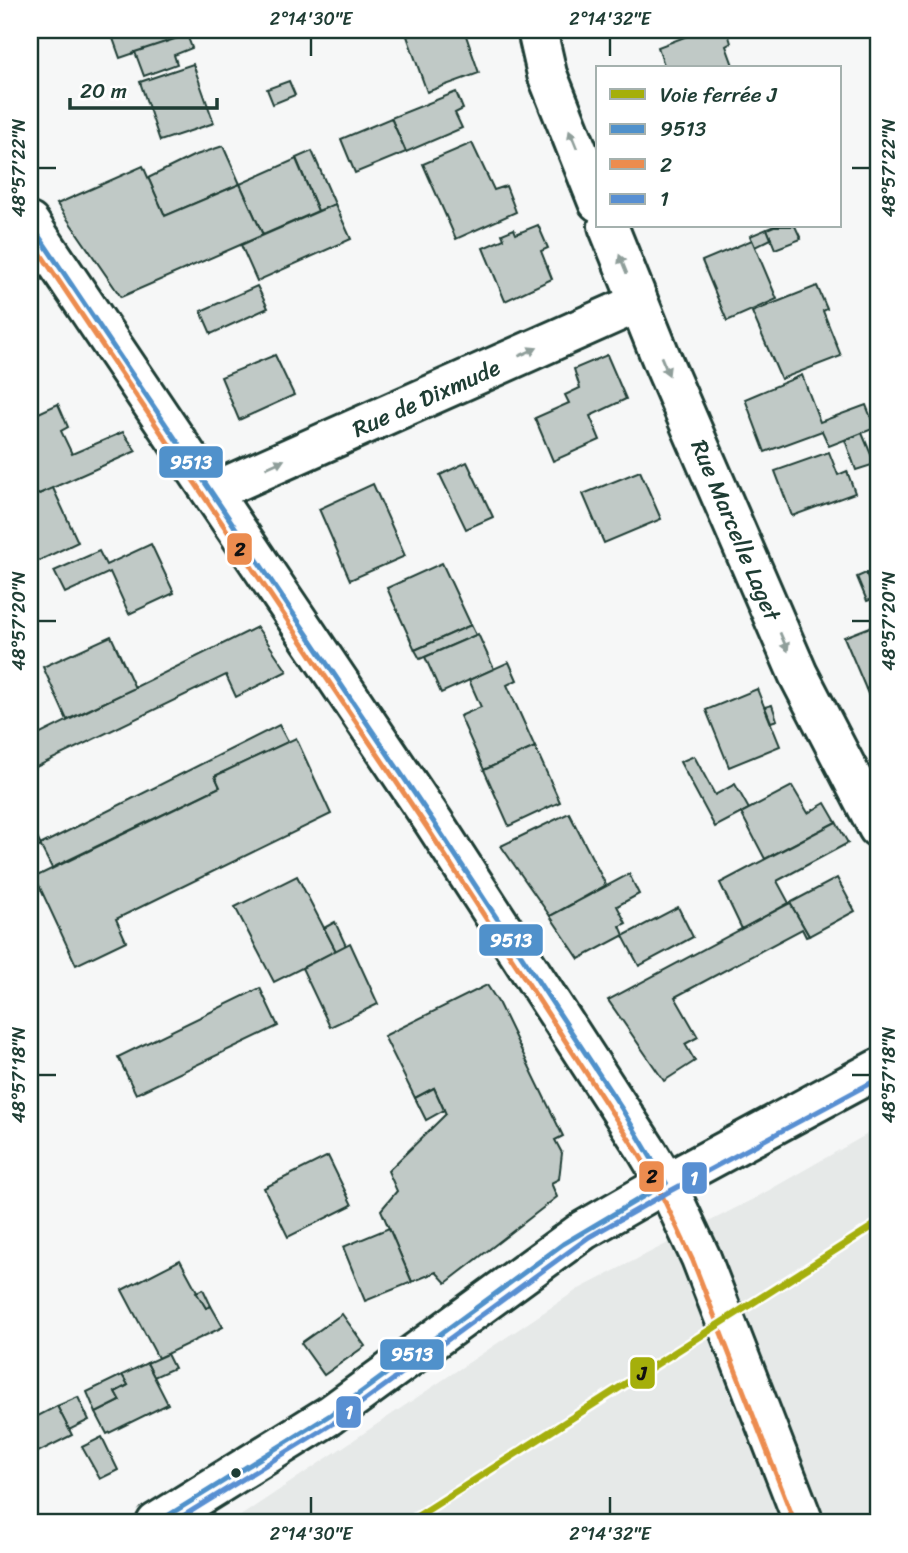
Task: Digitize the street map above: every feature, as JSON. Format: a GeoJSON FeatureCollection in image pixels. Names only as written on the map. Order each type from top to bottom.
{"type":"FeatureCollection","features":[{"type":"Feature","properties":{"kind":"street"},"geometry":{"type":"LineString","coordinates":[[537,30],[547,74],[596,197]]}},
{"type":"Feature","properties":{"kind":"street"},"geometry":{"type":"LineString","coordinates":[[30,223],[213,492],[622,1109],[666,1183],[713,1286],[804,1523]]}},
{"type":"Feature","properties":{"kind":"street","name":"Rue Marcelle Laget"},"geometry":{"type":"LineString","coordinates":[[609,228],[638,303],[798,674],[878,828]]}},
{"type":"Feature","properties":{"kind":"street","name":"Rue de Dixmude"},"geometry":{"type":"LineString","coordinates":[[213,492],[638,303]]}},
{"type":"Feature","properties":{"kind":"street"},"geometry":{"type":"LineString","coordinates":[[156,1523],[330,1415],[563,1244],[666,1183],[878,1069]]}},
{"type":"Feature","properties":{"kind":"shaded area"},"geometry":{"type":"Polygon","coordinates":[[[878,1128],[878,1523],[230,1523],[577,1290],[757,1197],[878,1128]]]}},
{"type":"Feature","properties":{"kind":"building"},"geometry":{"type":"Polygon","coordinates":[[[110,30],[185,30],[187,35],[120,58],[110,30]]]}},
{"type":"Feature","properties":{"kind":"building"},"geometry":{"type":"Polygon","coordinates":[[[424,30],[464,30],[479,73],[427,92],[407,36],[424,30]]]}},
{"type":"Feature","properties":{"kind":"building"},"geometry":{"type":"Polygon","coordinates":[[[703,30],[727,30],[731,43],[726,46],[733,66],[664,66],[658,47],[703,30]]]}},
{"type":"Feature","properties":{"kind":"building"},"geometry":{"type":"Polygon","coordinates":[[[187,35],[192,48],[174,55],[177,64],[144,76],[135,52],[187,35]]]}},
{"type":"Feature","properties":{"kind":"building"},"geometry":{"type":"Polygon","coordinates":[[[193,64],[214,123],[160,141],[140,82],[193,64]]]}},
{"type":"Feature","properties":{"kind":"building"},"geometry":{"type":"Polygon","coordinates":[[[289,81],[295,95],[273,104],[267,89],[289,81]]]}},
{"type":"Feature","properties":{"kind":"building"},"geometry":{"type":"Polygon","coordinates":[[[456,92],[463,109],[455,113],[462,128],[406,152],[391,118],[456,92]]]}},
{"type":"Feature","properties":{"kind":"building"},"geometry":{"type":"Polygon","coordinates":[[[391,118],[406,152],[355,173],[341,139],[391,118]]]}},
{"type":"Feature","properties":{"kind":"building"},"geometry":{"type":"Polygon","coordinates":[[[472,143],[494,190],[506,186],[516,212],[456,239],[423,164],[472,143]]]}},
{"type":"Feature","properties":{"kind":"building"},"geometry":{"type":"Polygon","coordinates":[[[223,146],[240,184],[165,216],[148,178],[193,156],[223,146]]]}},
{"type":"Feature","properties":{"kind":"building"},"geometry":{"type":"Polygon","coordinates":[[[312,151],[335,204],[318,211],[296,158],[312,151]]]}},
{"type":"Feature","properties":{"kind":"building"},"geometry":{"type":"Polygon","coordinates":[[[296,159],[318,211],[263,235],[240,184],[296,159]]]}},
{"type":"Feature","properties":{"kind":"building"},"geometry":{"type":"Polygon","coordinates":[[[143,166],[165,216],[240,184],[263,235],[121,297],[57,204],[143,166]]]}},
{"type":"Feature","properties":{"kind":"building"},"geometry":{"type":"Polygon","coordinates":[[[335,204],[351,239],[257,281],[241,245],[335,204]]]}},
{"type":"Feature","properties":{"kind":"building"},"geometry":{"type":"Polygon","coordinates":[[[538,225],[548,248],[541,251],[552,279],[505,301],[483,248],[504,239],[502,234],[514,229],[516,234],[538,225]]]}},
{"type":"Feature","properties":{"kind":"building"},"geometry":{"type":"Polygon","coordinates":[[[796,228],[801,239],[775,249],[767,229],[796,228]]]}},
{"type":"Feature","properties":{"kind":"building"},"geometry":{"type":"Polygon","coordinates":[[[767,229],[771,239],[755,247],[750,236],[767,229]]]}},
{"type":"Feature","properties":{"kind":"building"},"geometry":{"type":"Polygon","coordinates":[[[752,240],[777,299],[727,321],[702,261],[752,240]]]}},
{"type":"Feature","properties":{"kind":"building"},"geometry":{"type":"Polygon","coordinates":[[[257,286],[268,308],[211,334],[201,311],[257,286]]]}},
{"type":"Feature","properties":{"kind":"building"},"geometry":{"type":"Polygon","coordinates":[[[817,286],[827,309],[823,311],[841,356],[781,379],[752,312],[817,286]]]}},
{"type":"Feature","properties":{"kind":"building"},"geometry":{"type":"Polygon","coordinates":[[[275,355],[294,395],[239,420],[221,377],[275,355]]]}},
{"type":"Feature","properties":{"kind":"building"},"geometry":{"type":"Polygon","coordinates":[[[607,355],[626,399],[590,416],[600,440],[553,461],[535,418],[569,403],[565,395],[580,388],[574,369],[607,355]]]}},
{"type":"Feature","properties":{"kind":"building"},"geometry":{"type":"Polygon","coordinates":[[[802,375],[820,422],[866,405],[875,428],[829,446],[822,431],[765,452],[745,399],[802,375]]]}},
{"type":"Feature","properties":{"kind":"building"},"geometry":{"type":"Polygon","coordinates":[[[58,404],[68,427],[61,431],[72,454],[123,432],[136,451],[30,498],[30,417],[58,404]]]}},
{"type":"Feature","properties":{"kind":"building"},"geometry":{"type":"Polygon","coordinates":[[[862,433],[875,464],[856,470],[845,440],[862,433]]]}},
{"type":"Feature","properties":{"kind":"building"},"geometry":{"type":"Polygon","coordinates":[[[829,452],[838,475],[847,471],[855,493],[792,516],[775,471],[829,452]]]}},
{"type":"Feature","properties":{"kind":"building"},"geometry":{"type":"Polygon","coordinates":[[[467,462],[493,517],[466,529],[440,475],[467,462]]]}},
{"type":"Feature","properties":{"kind":"building"},"geometry":{"type":"Polygon","coordinates":[[[640,471],[661,519],[604,543],[583,494],[640,471]]]}},
{"type":"Feature","properties":{"kind":"building"},"geometry":{"type":"Polygon","coordinates":[[[373,484],[405,556],[350,580],[319,509],[373,484]]]}},
{"type":"Feature","properties":{"kind":"building"},"geometry":{"type":"Polygon","coordinates":[[[53,488],[78,542],[30,565],[30,498],[53,488]]]}},
{"type":"Feature","properties":{"kind":"building"},"geometry":{"type":"Polygon","coordinates":[[[151,544],[174,593],[129,614],[110,572],[65,593],[54,571],[99,551],[106,565],[151,544]]]}},
{"type":"Feature","properties":{"kind":"building"},"geometry":{"type":"Polygon","coordinates":[[[442,563],[471,625],[415,650],[387,588],[442,563]]]}},
{"type":"Feature","properties":{"kind":"building"},"geometry":{"type":"Polygon","coordinates":[[[878,569],[878,603],[866,573],[878,569]]]}},
{"type":"Feature","properties":{"kind":"building"},"geometry":{"type":"Polygon","coordinates":[[[866,573],[876,598],[867,601],[857,577],[866,573]]]}},
{"type":"Feature","properties":{"kind":"building"},"geometry":{"type":"Polygon","coordinates":[[[878,624],[878,685],[866,689],[844,637],[878,624]]]}},
{"type":"Feature","properties":{"kind":"building"},"geometry":{"type":"Polygon","coordinates":[[[471,625],[476,635],[420,659],[415,650],[471,625]]]}},
{"type":"Feature","properties":{"kind":"building"},"geometry":{"type":"Polygon","coordinates":[[[257,627],[287,671],[236,697],[226,675],[30,770],[30,739],[257,627]]]}},
{"type":"Feature","properties":{"kind":"building"},"geometry":{"type":"Polygon","coordinates":[[[478,634],[494,669],[441,693],[425,657],[478,634]]]}},
{"type":"Feature","properties":{"kind":"building"},"geometry":{"type":"Polygon","coordinates":[[[111,636],[135,688],[67,720],[43,667],[111,636]]]}},
{"type":"Feature","properties":{"kind":"building"},"geometry":{"type":"Polygon","coordinates":[[[509,662],[517,680],[507,685],[535,747],[484,770],[460,716],[481,707],[469,680],[509,662]]]}},
{"type":"Feature","properties":{"kind":"building"},"geometry":{"type":"Polygon","coordinates":[[[878,685],[878,718],[866,689],[878,685]]]}},
{"type":"Feature","properties":{"kind":"building"},"geometry":{"type":"Polygon","coordinates":[[[757,689],[780,746],[729,767],[706,710],[757,689]]]}},
{"type":"Feature","properties":{"kind":"building"},"geometry":{"type":"Polygon","coordinates":[[[772,705],[777,720],[771,722],[765,707],[772,705]]]}},
{"type":"Feature","properties":{"kind":"building"},"geometry":{"type":"Polygon","coordinates":[[[279,725],[288,742],[215,776],[220,787],[52,868],[40,845],[279,725]]]}},
{"type":"Feature","properties":{"kind":"building"},"geometry":{"type":"Polygon","coordinates":[[[296,738],[331,814],[116,919],[126,941],[76,965],[35,877],[220,787],[215,776],[296,738]]]}},
{"type":"Feature","properties":{"kind":"building"},"geometry":{"type":"Polygon","coordinates":[[[535,747],[560,802],[509,826],[484,770],[535,747]]]}},
{"type":"Feature","properties":{"kind":"building"},"geometry":{"type":"Polygon","coordinates":[[[694,756],[715,795],[735,784],[749,809],[715,827],[680,762],[694,756]]]}},
{"type":"Feature","properties":{"kind":"building"},"geometry":{"type":"Polygon","coordinates":[[[792,786],[808,813],[825,803],[836,822],[765,859],[741,813],[792,786]]]}},
{"type":"Feature","properties":{"kind":"building"},"geometry":{"type":"Polygon","coordinates":[[[569,813],[606,885],[550,916],[501,846],[569,813]]]}},
{"type":"Feature","properties":{"kind":"building"},"geometry":{"type":"Polygon","coordinates":[[[836,822],[848,843],[777,881],[789,903],[742,929],[720,883],[836,822]]]}},
{"type":"Feature","properties":{"kind":"building"},"geometry":{"type":"Polygon","coordinates":[[[30,823],[41,846],[30,851],[30,823]]]}},
{"type":"Feature","properties":{"kind":"building"},"geometry":{"type":"Polygon","coordinates":[[[629,874],[639,894],[617,906],[626,923],[620,926],[624,935],[579,959],[550,916],[629,874]]]}},
{"type":"Feature","properties":{"kind":"building"},"geometry":{"type":"Polygon","coordinates":[[[297,876],[336,951],[274,982],[235,907],[297,876]]]}},
{"type":"Feature","properties":{"kind":"building"},"geometry":{"type":"Polygon","coordinates":[[[837,878],[855,911],[809,936],[790,903],[837,878]]]}},
{"type":"Feature","properties":{"kind":"building"},"geometry":{"type":"Polygon","coordinates":[[[790,903],[809,936],[806,937],[802,929],[675,997],[698,1037],[685,1044],[695,1061],[664,1081],[608,1000],[790,903]]]}},
{"type":"Feature","properties":{"kind":"building"},"geometry":{"type":"Polygon","coordinates":[[[678,907],[693,937],[639,966],[623,936],[678,907]]]}},
{"type":"Feature","properties":{"kind":"building"},"geometry":{"type":"Polygon","coordinates":[[[335,922],[346,946],[336,951],[324,928],[335,922]]]}},
{"type":"Feature","properties":{"kind":"building"},"geometry":{"type":"Polygon","coordinates":[[[350,943],[378,1004],[330,1027],[302,968],[350,943]]]}},
{"type":"Feature","properties":{"kind":"building"},"geometry":{"type":"Polygon","coordinates":[[[487,985],[498,1002],[563,1136],[555,1140],[562,1153],[559,1179],[551,1183],[557,1197],[446,1283],[436,1272],[412,1282],[381,1210],[397,1191],[388,1171],[446,1114],[434,1088],[415,1098],[384,1036],[487,985]]]}},
{"type":"Feature","properties":{"kind":"building"},"geometry":{"type":"Polygon","coordinates":[[[260,988],[278,1026],[136,1094],[118,1057],[260,988]]]}},
{"type":"Feature","properties":{"kind":"building"},"geometry":{"type":"Polygon","coordinates":[[[434,1088],[444,1110],[426,1120],[415,1098],[434,1088]]]}},
{"type":"Feature","properties":{"kind":"building"},"geometry":{"type":"Polygon","coordinates":[[[328,1156],[352,1205],[288,1237],[264,1188],[328,1156]]]}},
{"type":"Feature","properties":{"kind":"building"},"geometry":{"type":"Polygon","coordinates":[[[389,1228],[412,1282],[365,1301],[343,1247],[389,1228]]]}},
{"type":"Feature","properties":{"kind":"building"},"geometry":{"type":"Polygon","coordinates":[[[180,1260],[206,1308],[211,1306],[223,1327],[158,1358],[122,1290],[180,1260]]]}},
{"type":"Feature","properties":{"kind":"building"},"geometry":{"type":"Polygon","coordinates":[[[203,1289],[211,1306],[206,1308],[196,1292],[203,1289]]]}},
{"type":"Feature","properties":{"kind":"building"},"geometry":{"type":"Polygon","coordinates":[[[342,1314],[365,1346],[324,1375],[301,1343],[342,1314]]]}},
{"type":"Feature","properties":{"kind":"building"},"geometry":{"type":"Polygon","coordinates":[[[167,1354],[174,1368],[154,1377],[147,1363],[167,1354]]]}},
{"type":"Feature","properties":{"kind":"building"},"geometry":{"type":"Polygon","coordinates":[[[147,1363],[168,1404],[107,1434],[96,1413],[120,1401],[115,1392],[128,1385],[122,1375],[147,1363]]]}},
{"type":"Feature","properties":{"kind":"building"},"geometry":{"type":"Polygon","coordinates":[[[122,1375],[128,1385],[115,1392],[120,1401],[96,1413],[87,1392],[122,1375]]]}},
{"type":"Feature","properties":{"kind":"building"},"geometry":{"type":"Polygon","coordinates":[[[78,1397],[89,1420],[69,1430],[57,1406],[78,1397]]]}},
{"type":"Feature","properties":{"kind":"building"},"geometry":{"type":"Polygon","coordinates":[[[57,1406],[72,1435],[30,1456],[30,1420],[57,1406]]]}},
{"type":"Feature","properties":{"kind":"building"},"geometry":{"type":"Polygon","coordinates":[[[102,1437],[118,1470],[100,1479],[82,1447],[102,1437]]]}},
{"type":"Feature","properties":{"kind":"rail line","name":"J"},"geometry":{"type":"LineString","coordinates":[[407,1523],[878,1223]]}},
{"type":"Feature","properties":{"kind":"transit line","name":"9513"},"geometry":{"type":"LineString","coordinates":[[30,223],[433,821],[622,1109],[666,1183]]}},
{"type":"Feature","properties":{"kind":"transit line","name":"2"},"geometry":{"type":"LineString","coordinates":[[30,238],[426,826],[640,1156],[658,1187],[693,1261],[795,1523]]}},
{"type":"Feature","properties":{"kind":"transit line","name":"1"},"geometry":{"type":"LineString","coordinates":[[172,1523],[335,1422],[589,1237],[878,1079]]}},
{"type":"Feature","properties":{"kind":"transit line","name":"9513"},"geometry":{"type":"LineString","coordinates":[[156,1523],[330,1415],[563,1244],[666,1183]]}}]}
